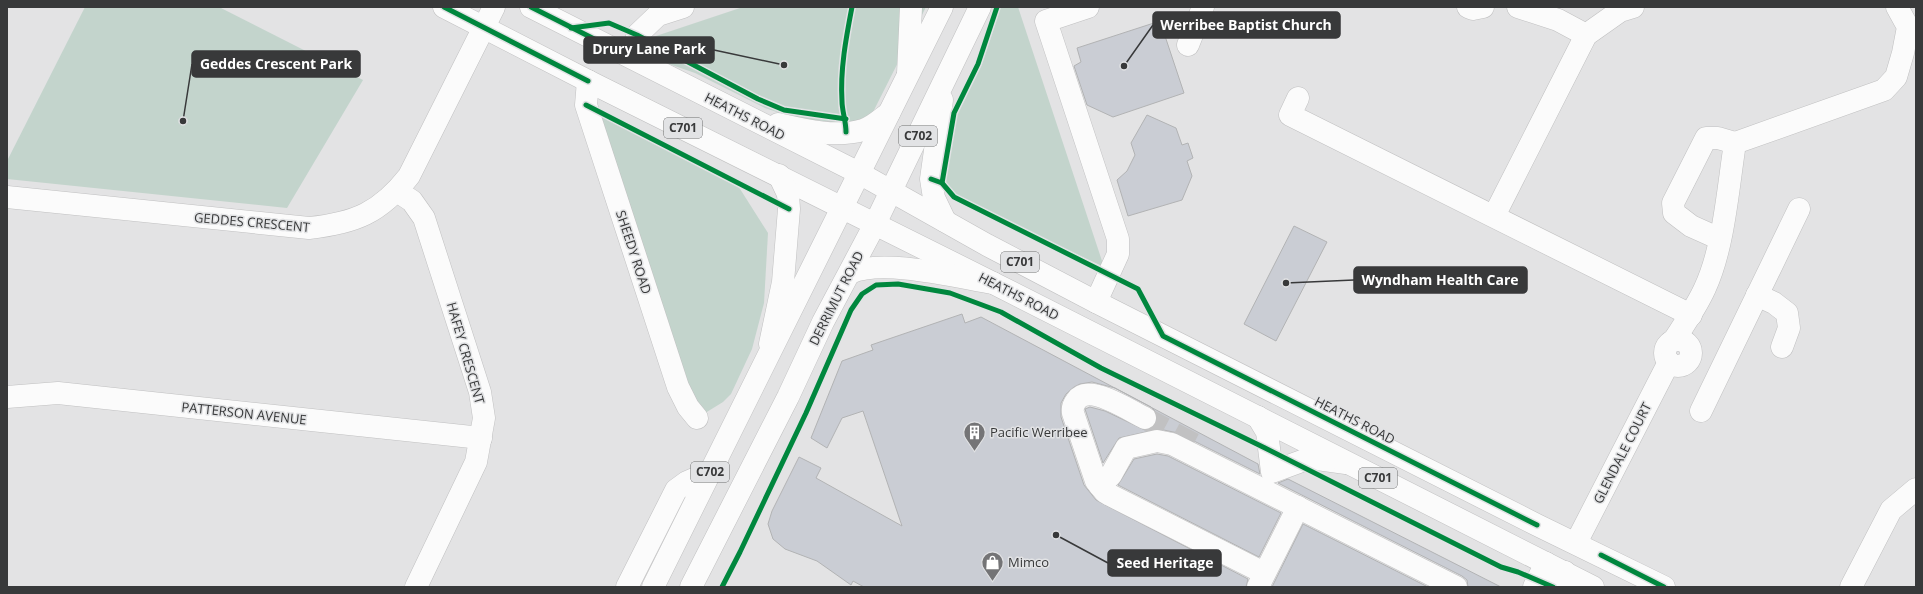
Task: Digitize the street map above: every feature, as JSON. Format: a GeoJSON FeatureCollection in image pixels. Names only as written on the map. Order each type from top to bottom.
{"type":"FeatureCollection","features":[{"type":"Feature","properties":{"kind":"main road","name":"HEATHS ROAD"},"geometry":{"type":"LineString","coordinates":[[444,7],[588,81],[993,283],[1546,563],[1561,580],[1593,587]]}},
{"type":"Feature","properties":{"kind":"main road","name":"GEDDES CRESCENT"},"geometry":{"type":"LineString","coordinates":[[7,197],[309,228],[337,225],[361,217],[374,210],[397,191],[409,176],[494,7]]}},
{"type":"Feature","properties":{"kind":"main road","name":"HEATHS ROAD"},"geometry":{"type":"LineString","coordinates":[[531,7],[859,173],[890,192],[987,245],[1096,302],[1664,587]]}},
{"type":"Feature","properties":{"kind":"main road"},"geometry":{"type":"LineString","coordinates":[[637,35],[658,15],[683,7]]}},
{"type":"Feature","properties":{"kind":"main road"},"geometry":{"type":"LineString","coordinates":[[908,74],[911,7]]}},
{"type":"Feature","properties":{"kind":"main road","name":"C702"},"geometry":{"type":"LineString","coordinates":[[653,587],[942,7]]}},
{"type":"Feature","properties":{"kind":"main road","name":"DERRIMUT ROAD"},"geometry":{"type":"LineString","coordinates":[[691,587],[788,397],[823,322],[875,224],[980,7]]}},
{"type":"Feature","properties":{"kind":"main road"},"geometry":{"type":"LineString","coordinates":[[1088,7],[1046,21],[1093,168],[1118,239],[1118,254],[1096,302],[1094,312],[1098,325],[1129,352]]}},
{"type":"Feature","properties":{"kind":"main road"},"geometry":{"type":"LineString","coordinates":[[1188,45],[1203,7]]}},
{"type":"Feature","properties":{"kind":"main road"},"geometry":{"type":"LineString","coordinates":[[1468,7],[1473,9],[1483,7]]}},
{"type":"Feature","properties":{"kind":"main road"},"geometry":{"type":"LineString","coordinates":[[1518,7],[1558,20],[1586,35]]}},
{"type":"Feature","properties":{"kind":"main road"},"geometry":{"type":"LineString","coordinates":[[1494,216],[1586,35],[1620,11],[1633,7]]}},
{"type":"Feature","properties":{"kind":"main road"},"geometry":{"type":"LineString","coordinates":[[1720,240],[1692,226],[1674,212],[1672,203],[1706,138],[1718,138],[1735,143],[1884,90],[1896,77],[1903,53],[1908,27],[1897,7]]}},
{"type":"Feature","properties":{"kind":"main road"},"geometry":{"type":"LineString","coordinates":[[945,79],[931,178],[934,198],[945,221]]}},
{"type":"Feature","properties":{"kind":"main road","name":"SHEEDY ROAD"},"geometry":{"type":"LineString","coordinates":[[588,81],[586,105],[678,388],[688,408],[697,418]]}},
{"type":"Feature","properties":{"kind":"main road"},"geometry":{"type":"LineString","coordinates":[[1298,98],[1290,115],[1691,315]]}},
{"type":"Feature","properties":{"kind":"main road"},"geometry":{"type":"LineString","coordinates":[[750,118],[806,130],[836,133],[862,130],[871,126],[889,113]]}},
{"type":"Feature","properties":{"kind":"main road"},"geometry":{"type":"LineString","coordinates":[[1674,340],[1682,340],[1690,346],[1690,358],[1685,365],[1672,365],[1666,359],[1665,350],[1674,340],[1691,315],[1706,286],[1720,240],[1735,143]]}},
{"type":"Feature","properties":{"kind":"main road"},"geometry":{"type":"LineString","coordinates":[[768,356],[783,282],[788,209],[788,194],[779,176]]}},
{"type":"Feature","properties":{"kind":"main road","name":"HAFEY CRESCENT"},"geometry":{"type":"LineString","coordinates":[[397,191],[412,201],[424,218],[480,392],[484,418],[476,462],[416,587]]}},
{"type":"Feature","properties":{"kind":"main road"},"geometry":{"type":"LineString","coordinates":[[1701,411],[1720,369],[1799,209]]}},
{"type":"Feature","properties":{"kind":"main road"},"geometry":{"type":"LineString","coordinates":[[850,273],[858,269],[875,267],[902,269],[993,283]]}},
{"type":"Feature","properties":{"kind":"main road"},"geometry":{"type":"LineString","coordinates":[[1757,295],[1774,303],[1787,313],[1789,328],[1782,347]]}},
{"type":"Feature","properties":{"kind":"main road"},"geometry":{"type":"LineString","coordinates":[[1690,358],[1720,369]]}},
{"type":"Feature","properties":{"kind":"main road","name":"GLENDALE COURT"},"geometry":{"type":"LineString","coordinates":[[1561,580],[1576,543],[1669,362]]}},
{"type":"Feature","properties":{"kind":"main road","name":"PATTERSON AVENUE"},"geometry":{"type":"LineString","coordinates":[[7,397],[58,393],[481,438]]}},
{"type":"Feature","properties":{"kind":"main road"},"geometry":{"type":"LineString","coordinates":[[1145,418],[1095,394],[1084,394],[1075,402],[1072,408],[1096,481],[1110,495],[1261,580],[1298,507]]}},
{"type":"Feature","properties":{"kind":"main road"},"geometry":{"type":"LineString","coordinates":[[1258,417],[1267,432],[1272,472],[1310,458],[1351,464]]}},
{"type":"Feature","properties":{"kind":"main road"},"geometry":{"type":"LineString","coordinates":[[1100,486],[1111,475],[1126,448],[1157,441],[1172,444],[1456,587]]}},
{"type":"Feature","properties":{"kind":"main road"},"geometry":{"type":"LineString","coordinates":[[627,587],[676,490],[687,482],[710,472]]}},
{"type":"Feature","properties":{"kind":"main road"},"geometry":{"type":"LineString","coordinates":[[1851,587],[1891,510],[1916,489]]}},
{"type":"Feature","properties":{"kind":"main road"},"geometry":{"type":"LineString","coordinates":[[1534,587],[1546,563],[1576,543]]}},
{"type":"Feature","properties":{"kind":"shaded area"},"geometry":{"type":"Polygon","coordinates":[[[85,7],[219,7],[363,80],[287,208],[7,179],[7,161],[85,7]]]}},
{"type":"Feature","properties":{"kind":"shaded area"},"geometry":{"type":"Polygon","coordinates":[[[743,7],[926,7],[871,116],[853,124],[794,118],[765,108],[695,73],[646,56],[626,46],[743,7]]]}},
{"type":"Feature","properties":{"kind":"shaded area"},"geometry":{"type":"Polygon","coordinates":[[[997,7],[1018,7],[1104,267],[954,197],[942,183],[954,113],[978,64],[997,7]]]}},
{"type":"Feature","properties":{"kind":"shaded area"},"geometry":{"type":"Polygon","coordinates":[[[586,105],[735,181],[768,233],[764,303],[752,349],[731,394],[723,402],[697,418],[586,105]]]}},
{"type":"Feature","properties":{"kind":"building"},"geometry":{"type":"Polygon","coordinates":[[[1160,21],[1184,93],[1113,117],[1087,105],[1074,66],[1081,62],[1077,48],[1160,21]]]}},
{"type":"Feature","properties":{"kind":"building"},"geometry":{"type":"Polygon","coordinates":[[[1147,115],[1176,128],[1182,145],[1188,143],[1193,158],[1187,161],[1192,176],[1182,200],[1128,216],[1117,180],[1127,171],[1135,155],[1131,143],[1147,115]]]}},
{"type":"Feature","properties":{"kind":"building"},"geometry":{"type":"Polygon","coordinates":[[[1294,226],[1327,242],[1276,341],[1244,324],[1294,226]]]}},
{"type":"Feature","properties":{"kind":"building","name":"Pacific Werribee"},"geometry":{"type":"Polygon","coordinates":[[[962,314],[965,323],[981,317],[1115,388],[1092,382],[1080,384],[1066,394],[1061,403],[1061,417],[1084,485],[1096,500],[1248,579],[1246,587],[864,587],[853,581],[851,585],[817,561],[785,549],[773,539],[768,524],[772,511],[799,457],[821,468],[816,478],[902,526],[863,411],[842,418],[827,448],[811,438],[842,361],[873,350],[871,345],[962,314]]]}},
{"type":"Feature","properties":{"kind":"building"},"geometry":{"type":"Polygon","coordinates":[[[1090,407],[1105,411],[1145,430],[1152,428],[1156,423],[1157,417],[1155,411],[1151,407],[1258,464],[1260,474],[1178,433],[1159,429],[1119,438],[1103,463],[1085,409],[1090,407]]]}},
{"type":"Feature","properties":{"kind":"building"},"geometry":{"type":"Polygon","coordinates":[[[1157,454],[1168,456],[1281,513],[1259,557],[1118,485],[1134,459],[1157,454]]]}},
{"type":"Feature","properties":{"kind":"building"},"geometry":{"type":"Polygon","coordinates":[[[1288,479],[1501,587],[1468,587],[1467,580],[1462,576],[1278,483],[1288,479]]]}},
{"type":"Feature","properties":{"kind":"building"},"geometry":{"type":"Polygon","coordinates":[[[1303,524],[1428,587],[1272,587],[1303,524]]]}},
{"type":"Feature","properties":{"kind":"tunnel"},"geometry":{"type":"LineString","coordinates":[[1145,418],[1200,447]]}},
{"type":"Feature","properties":{"kind":"cycle path"},"geometry":{"type":"LineString","coordinates":[[444,7],[588,81]]}},
{"type":"Feature","properties":{"kind":"cycle path"},"geometry":{"type":"LineString","coordinates":[[531,7],[616,50]]}},
{"type":"Feature","properties":{"kind":"cycle path"},"geometry":{"type":"LineString","coordinates":[[846,132],[842,105],[842,78],[852,7]]}},
{"type":"Feature","properties":{"kind":"cycle path"},"geometry":{"type":"LineString","coordinates":[[942,183],[954,113],[978,64],[997,7]]}},
{"type":"Feature","properties":{"kind":"cycle path"},"geometry":{"type":"LineString","coordinates":[[571,28],[609,23],[637,35],[758,99],[784,110],[846,119]]}},
{"type":"Feature","properties":{"kind":"cycle path"},"geometry":{"type":"LineString","coordinates":[[586,105],[789,209]]}},
{"type":"Feature","properties":{"kind":"cycle path"},"geometry":{"type":"LineString","coordinates":[[931,179],[942,183],[954,197],[1138,289],[1163,336],[1537,525]]}},
{"type":"Feature","properties":{"kind":"cycle path"},"geometry":{"type":"LineString","coordinates":[[722,587],[806,413],[851,310],[862,294],[876,285],[898,284],[950,293],[1001,312],[1101,368],[1265,448],[1501,567],[1518,572],[1553,587]]}},
{"type":"Feature","properties":{"kind":"cycle path"},"geometry":{"type":"LineString","coordinates":[[1601,555],[1664,587]]}},
{"type":"Feature","properties":{"kind":"place","name":"Drury Lane Park"},"geometry":{"type":"Point","coordinates":[784,65]}},
{"type":"Feature","properties":{"kind":"place","name":"Werribee Baptist Church"},"geometry":{"type":"Point","coordinates":[1124,66]}},
{"type":"Feature","properties":{"kind":"place","name":"Geddes Crescent Park"},"geometry":{"type":"Point","coordinates":[183,121]}},
{"type":"Feature","properties":{"kind":"place","name":"Wyndham Health Care"},"geometry":{"type":"Point","coordinates":[1286,283]}},
{"type":"Feature","properties":{"kind":"place","name":"Pacific Werribee"},"geometry":{"type":"Point","coordinates":[975,452]}},
{"type":"Feature","properties":{"kind":"place","name":"Seed Heritage"},"geometry":{"type":"Point","coordinates":[1056,535]}},
{"type":"Feature","properties":{"kind":"place","name":"Mimco"},"geometry":{"type":"Point","coordinates":[992,582]}}]}
